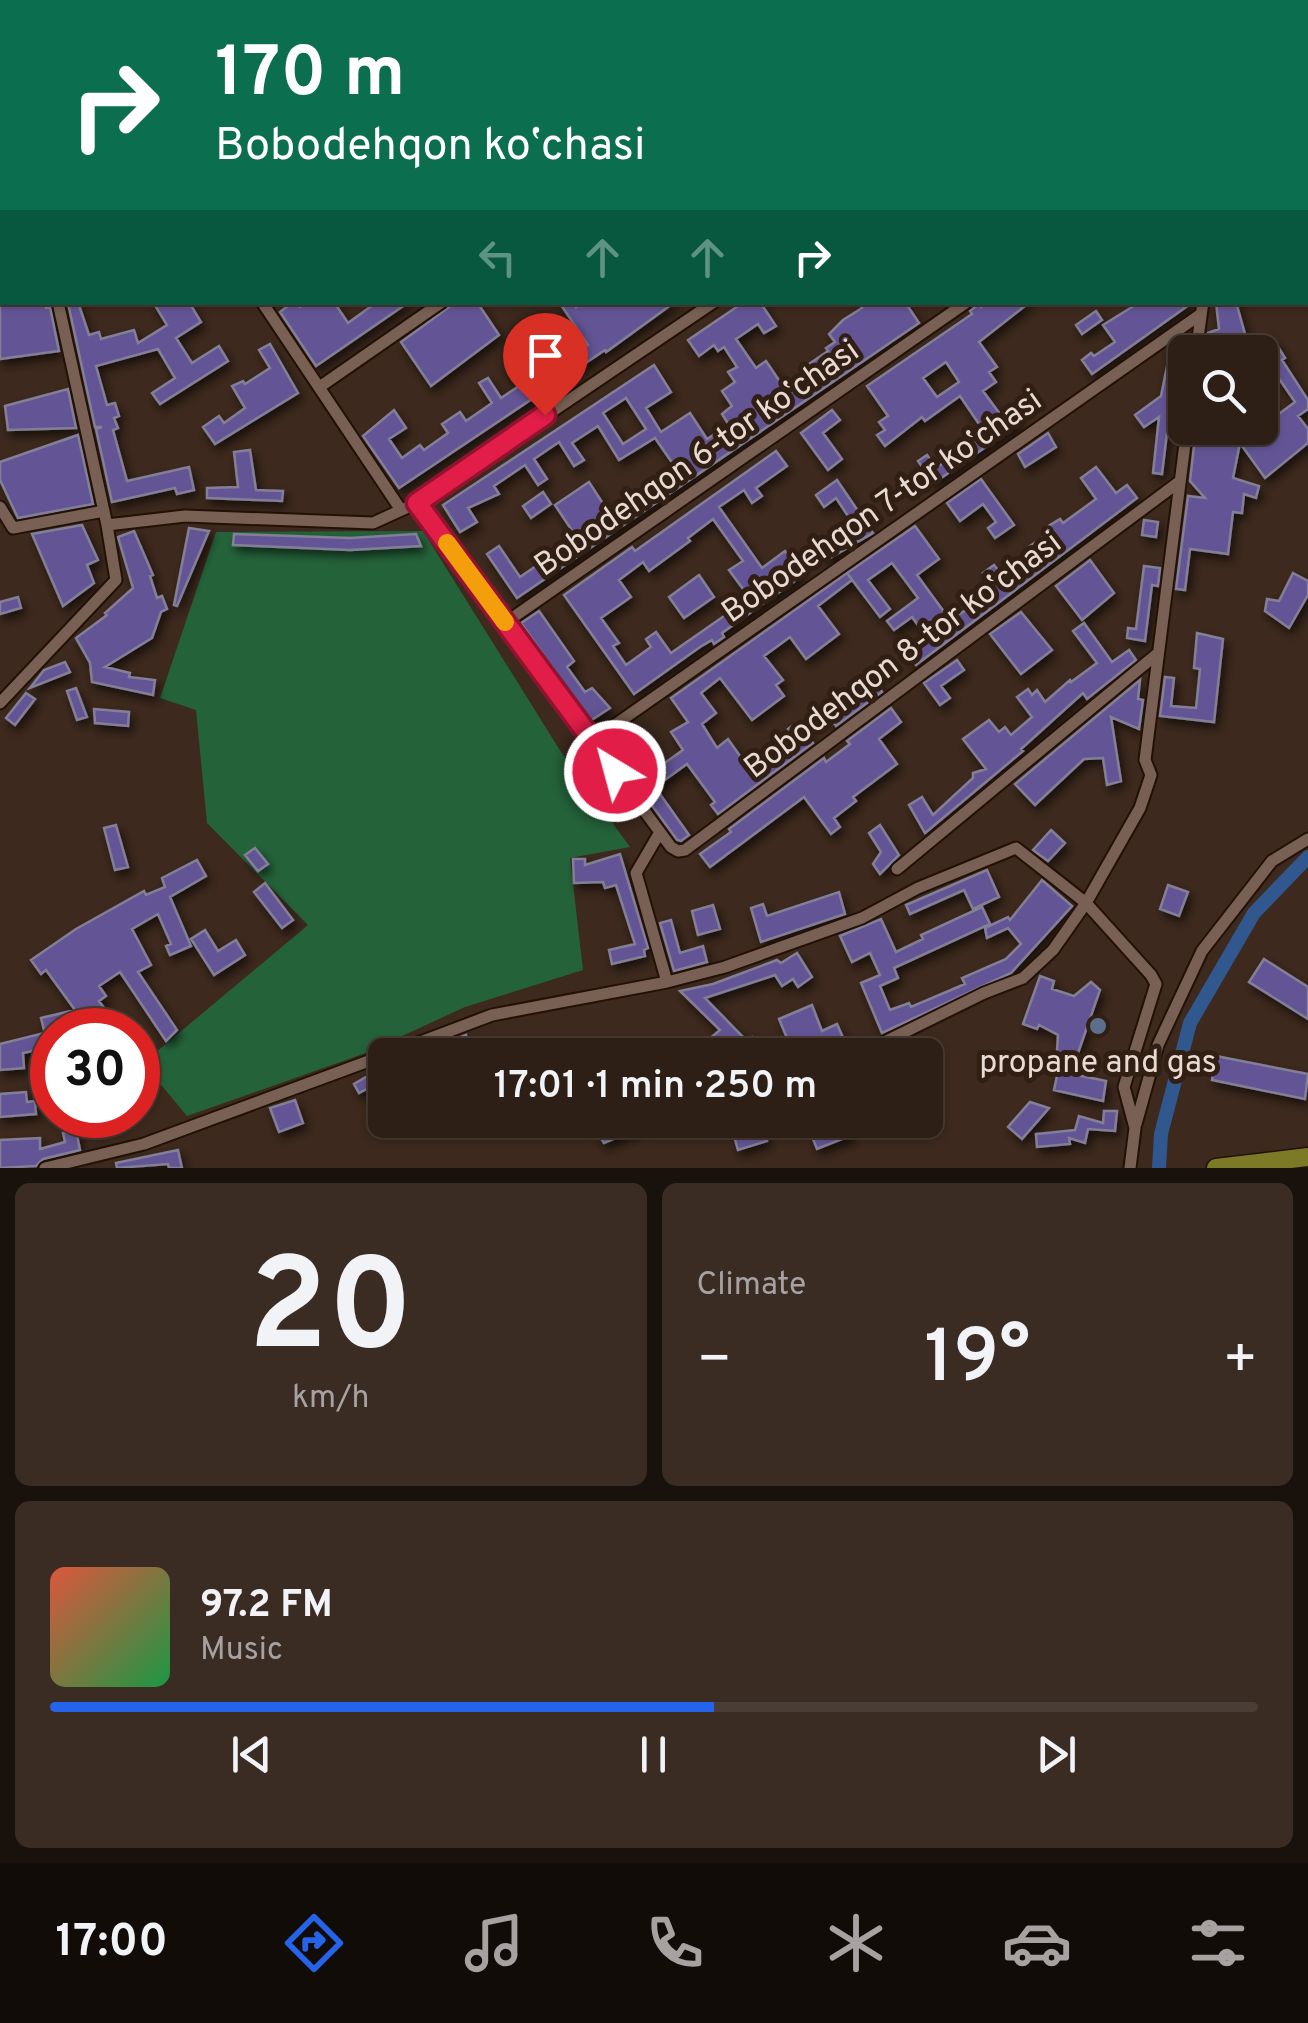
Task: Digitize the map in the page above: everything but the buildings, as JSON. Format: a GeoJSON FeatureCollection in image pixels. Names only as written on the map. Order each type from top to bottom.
{"type":"FeatureCollection","features":[{"type":"Feature","properties":{"kind":"main road"},"geometry":{"type":"LineString","coordinates":[[1216,1168],[1308,1156]]}},
{"type":"Feature","properties":{"kind":"street"},"geometry":{"type":"LineString","coordinates":[[0,703],[116,580],[59,305]]}},
{"type":"Feature","properties":{"kind":"street"},"geometry":{"type":"LineString","coordinates":[[264,305],[401,510]]}},
{"type":"Feature","properties":{"kind":"street"},"geometry":{"type":"LineString","coordinates":[[320,386],[438,305]]}},
{"type":"Feature","properties":{"kind":"street"},"geometry":{"type":"LineString","coordinates":[[107,525],[185,516],[373,523],[417,503],[710,305]]}},
{"type":"Feature","properties":{"kind":"street","name":"Bobodehqon 6-tor koʼchasi"},"geometry":{"type":"LineString","coordinates":[[505,622],[963,305]]}},
{"type":"Feature","properties":{"kind":"street"},"geometry":{"type":"LineString","coordinates":[[1198,335],[1202,308]]}},
{"type":"Feature","properties":{"kind":"street","name":"Bobodehqon 7-tor koʼchasi"},"geometry":{"type":"LineString","coordinates":[[592,741],[1202,308]]}},
{"type":"Feature","properties":{"kind":"street"},"geometry":{"type":"LineString","coordinates":[[893,1038],[1022,978],[1052,950],[1086,903],[1150,786],[1152,775],[1145,760],[1184,445]]}},
{"type":"Feature","properties":{"kind":"street","name":"Bobodehqon 8-tor koʼchasi"},"geometry":{"type":"LineString","coordinates":[[660,832],[671,847],[678,852],[685,850],[1179,482]]}},
{"type":"Feature","properties":{"kind":"street"},"geometry":{"type":"LineString","coordinates":[[417,503],[660,832],[636,873],[667,982]]}},
{"type":"Feature","properties":{"kind":"street"},"geometry":{"type":"LineString","coordinates":[[0,506],[6,530],[104,512]]}},
{"type":"Feature","properties":{"kind":"street"},"geometry":{"type":"LineString","coordinates":[[896,869],[1157,654]]}},
{"type":"Feature","properties":{"kind":"street"},"geometry":{"type":"LineString","coordinates":[[1130,1168],[1134,1128],[1158,1045],[1202,951],[1272,860],[1308,839]]}},
{"type":"Feature","properties":{"kind":"street"},"geometry":{"type":"LineString","coordinates":[[431,1038],[492,1015],[725,967],[862,918],[918,888],[1016,848],[1086,903],[1156,984],[1124,1087],[1134,1128]]}},
{"type":"Feature","properties":{"kind":"street"},"geometry":{"type":"LineString","coordinates":[[46,1168],[144,1144],[368,1062]]}},
{"type":"Feature","properties":{"kind":"green space"},"geometry":{"type":"Polygon","coordinates":[[[423,531],[561,752],[630,847],[570,858],[583,970],[465,1007],[398,1038],[368,1038],[368,1052],[363,1054],[187,1116],[160,1083],[160,1049],[308,925],[207,823],[196,710],[160,698],[216,532],[423,531]]]}},
{"type":"Feature","properties":{"kind":"waterway"},"geometry":{"type":"LineString","coordinates":[[1159,1168],[1161,1134],[1190,1023],[1254,913],[1308,857]]}},
{"type":"Feature","properties":{"kind":"slow traffic"},"geometry":{"type":"LineString","coordinates":[[447,543],[505,622]]}},
{"type":"Feature","properties":{"kind":"place","name":"propane and gas"},"geometry":{"type":"Point","coordinates":[1098,1026]}},
{"type":"Feature","properties":{"kind":"route"},"geometry":{"type":"LineString","coordinates":[[545,415],[417,503],[615,771]]}}]}
